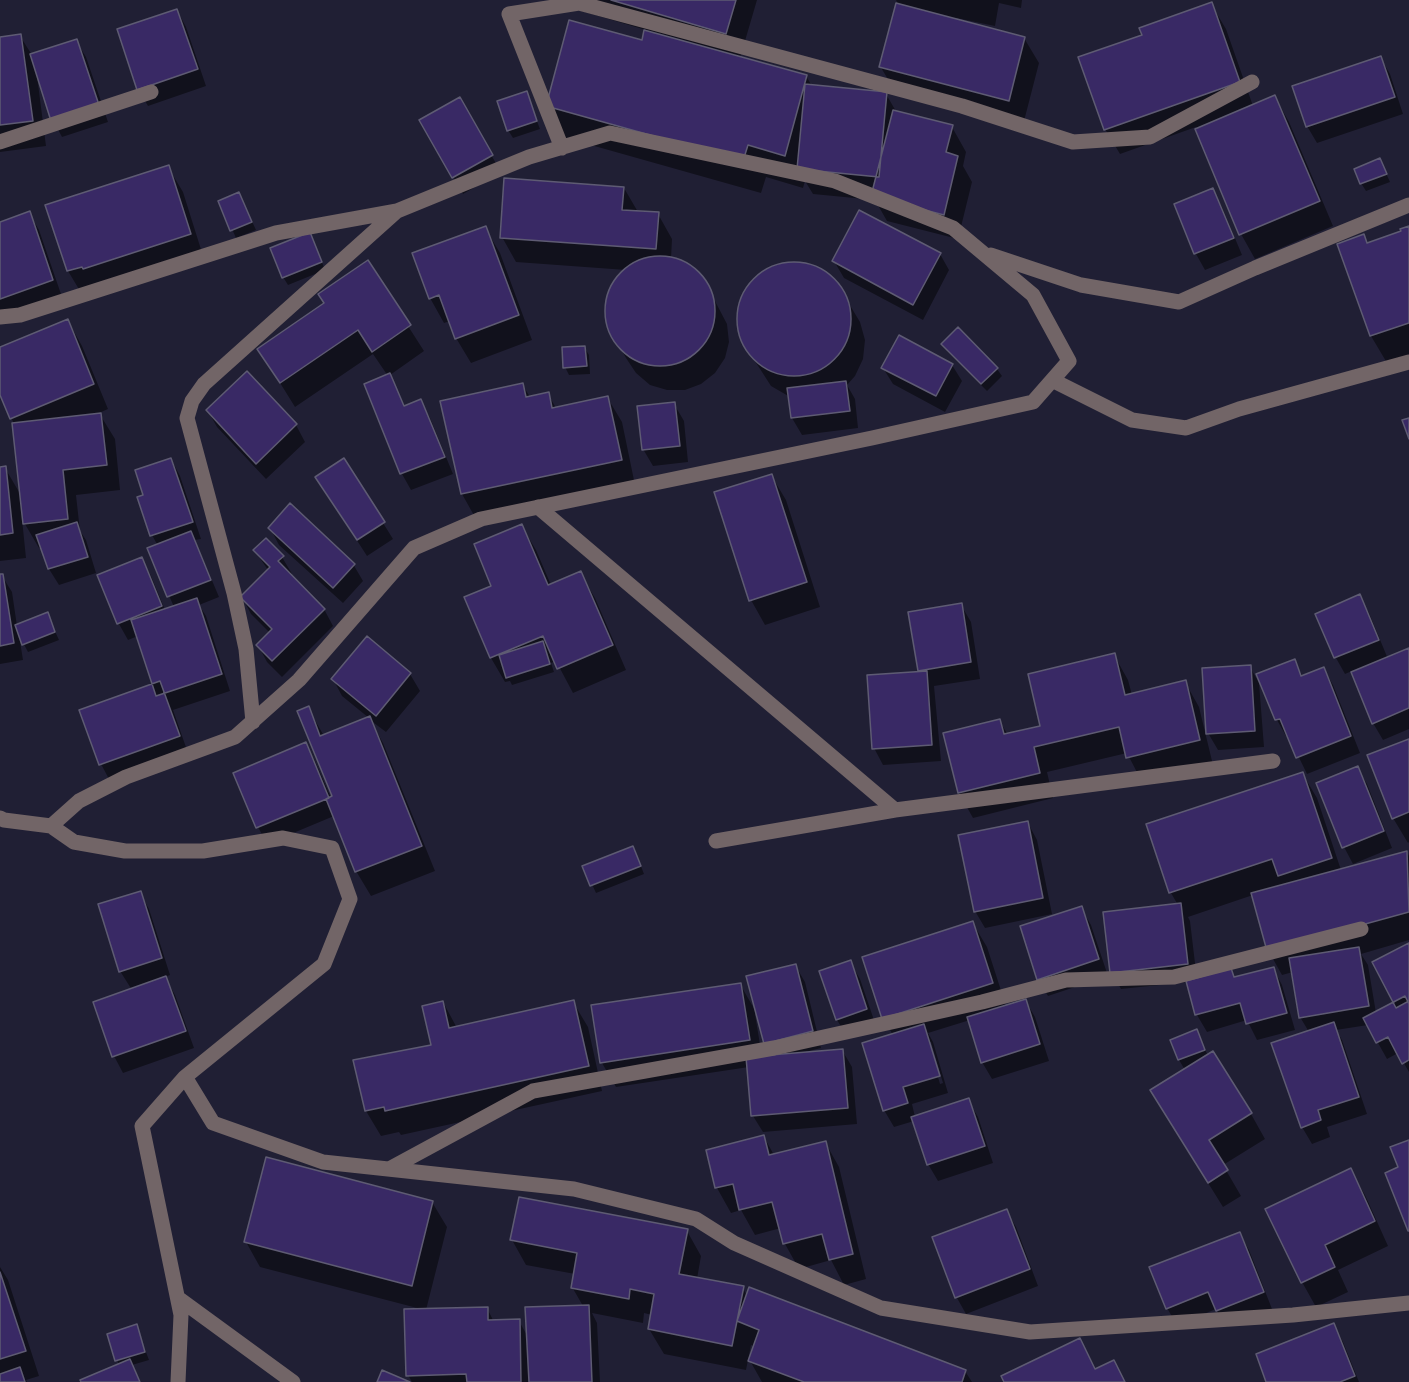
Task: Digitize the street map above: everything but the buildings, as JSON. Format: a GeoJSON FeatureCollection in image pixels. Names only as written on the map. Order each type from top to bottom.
{"type":"FeatureCollection","features":[{"type":"Feature","properties":{"kind":"street"},"geometry":{"type":"LineString","coordinates":[[561,148],[509,14],[579,3],[962,106],[1073,142],[1150,137],[1252,82]]}},
{"type":"Feature","properties":{"kind":"street"},"geometry":{"type":"LineString","coordinates":[[0,142],[151,92]]}},
{"type":"Feature","properties":{"kind":"street"},"geometry":{"type":"LineString","coordinates":[[0,317],[20,315],[276,232],[397,211],[529,157],[610,134],[835,181],[953,228],[1033,295],[1069,361],[1033,402],[873,438],[481,519],[414,548],[299,680],[235,737],[126,777],[79,801],[51,826]]}},
{"type":"Feature","properties":{"kind":"street"},"geometry":{"type":"LineString","coordinates":[[982,253],[1081,285],[1179,302],[1409,205]]}},
{"type":"Feature","properties":{"kind":"street"},"geometry":{"type":"LineString","coordinates":[[253,722],[246,649],[234,593],[187,418],[192,400],[204,384],[397,211]]}},
{"type":"Feature","properties":{"kind":"street"},"geometry":{"type":"LineString","coordinates":[[1052,380],[1132,420],[1186,428],[1239,409],[1409,362]]}},
{"type":"Feature","properties":{"kind":"street"},"geometry":{"type":"LineString","coordinates":[[538,507],[895,810]]}},
{"type":"Feature","properties":{"kind":"street"},"geometry":{"type":"LineString","coordinates":[[716,841],[895,810],[1273,760]]}},
{"type":"Feature","properties":{"kind":"street"},"geometry":{"type":"LineString","coordinates":[[0,818],[51,826],[74,842],[125,851],[204,850],[283,838],[332,848],[350,898],[324,964],[185,1077],[142,1126],[181,1315],[178,1382]]}},
{"type":"Feature","properties":{"kind":"street"},"geometry":{"type":"LineString","coordinates":[[389,1169],[533,1090],[774,1048],[982,1002],[1066,980],[1174,977],[1361,929]]}},
{"type":"Feature","properties":{"kind":"street"},"geometry":{"type":"LineString","coordinates":[[185,1077],[213,1123],[323,1162],[574,1189],[685,1216],[696,1219],[734,1243],[881,1308],[1030,1332],[1293,1316],[1409,1304]]}},
{"type":"Feature","properties":{"kind":"street"},"geometry":{"type":"LineString","coordinates":[[178,1298],[292,1382]]}}]}
